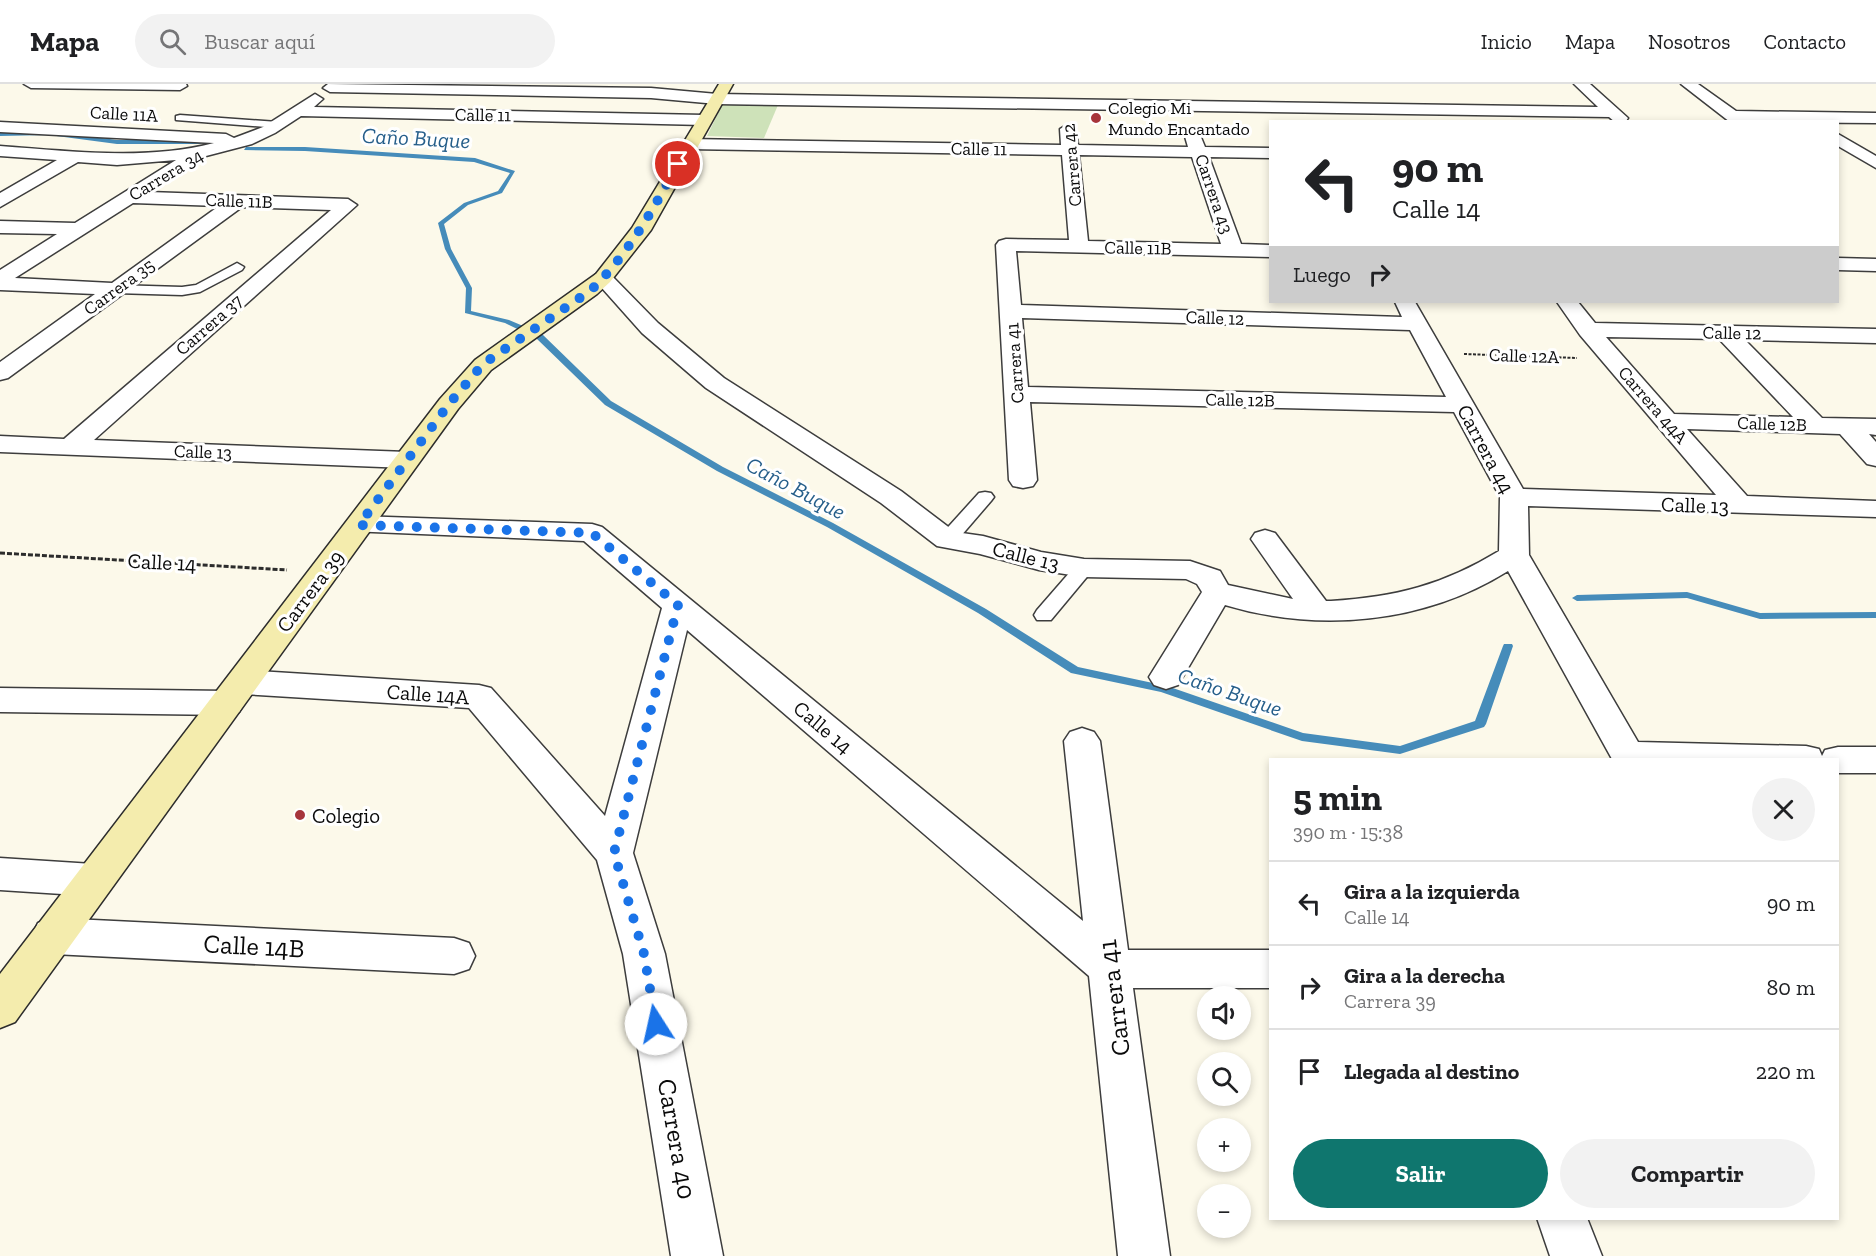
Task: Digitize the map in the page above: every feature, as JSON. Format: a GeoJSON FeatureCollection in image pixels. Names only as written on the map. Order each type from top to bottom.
{"type":"FeatureCollection","features":[{"type":"Feature","properties":{"kind":"street"},"geometry":{"type":"LineString","coordinates":[[31,84],[182,85]]}},
{"type":"Feature","properties":{"kind":"street","name":"Carrera 39"},"geometry":{"type":"LineString","coordinates":[[0,1008],[449,404],[483,364],[590,291],[641,230],[688,144],[726,84]]}},
{"type":"Feature","properties":{"kind":"street","name":"Carrera 42"},"geometry":{"type":"LineString","coordinates":[[1064,84],[1068,150],[1079,246]]}},
{"type":"Feature","properties":{"kind":"street"},"geometry":{"type":"LineString","coordinates":[[1581,84],[1619,117]]}},
{"type":"Feature","properties":{"kind":"street"},"geometry":{"type":"LineString","coordinates":[[1688,84],[1737,119],[1876,118]]}},
{"type":"Feature","properties":{"kind":"street"},"geometry":{"type":"LineString","coordinates":[[152,101],[182,85]]}},
{"type":"Feature","properties":{"kind":"street"},"geometry":{"type":"LineString","coordinates":[[333,86],[533,92],[654,89],[717,99],[1180,106],[1269,114],[1619,117]]}},
{"type":"Feature","properties":{"kind":"street","name":"Carrera 34"},"geometry":{"type":"LineString","coordinates":[[0,279],[200,152],[246,140],[278,125],[333,86]]}},
{"type":"Feature","properties":{"kind":"street"},"geometry":{"type":"LineString","coordinates":[[506,116],[533,92]]}},
{"type":"Feature","properties":{"kind":"street"},"geometry":{"type":"LineString","coordinates":[[771,146],[790,100]]}},
{"type":"Feature","properties":{"kind":"street","name":"Carrera 43"},"geometry":{"type":"LineString","coordinates":[[1180,106],[1200,152],[1233,250]]}},
{"type":"Feature","properties":{"kind":"street","name":"Calle 11"},"geometry":{"type":"LineString","coordinates":[[298,111],[704,120]]}},
{"type":"Feature","properties":{"kind":"street"},"geometry":{"type":"LineString","coordinates":[[96,132],[124,117]]}},
{"type":"Feature","properties":{"kind":"street","name":"Calle 11A"},"geometry":{"type":"LineString","coordinates":[[0,126],[246,140]]}},
{"type":"Feature","properties":{"kind":"street"},"geometry":{"type":"LineString","coordinates":[[1839,140],[1876,163]]}},
{"type":"Feature","properties":{"kind":"street","name":"Calle 11"},"geometry":{"type":"LineString","coordinates":[[688,144],[1269,153]]}},
{"type":"Feature","properties":{"kind":"street"},"geometry":{"type":"LineString","coordinates":[[0,151],[133,159],[200,152]]}},
{"type":"Feature","properties":{"kind":"street"},"geometry":{"type":"LineString","coordinates":[[0,201],[75,157]]}},
{"type":"Feature","properties":{"kind":"street"},"geometry":{"type":"LineString","coordinates":[[1839,162],[1876,163]]}},
{"type":"Feature","properties":{"kind":"street","name":"Calle 11B"},"geometry":{"type":"LineString","coordinates":[[129,197],[348,205]]}},
{"type":"Feature","properties":{"kind":"street","name":"Carrera 35"},"geometry":{"type":"LineString","coordinates":[[0,373],[238,201]]}},
{"type":"Feature","properties":{"kind":"street","name":"Carrera 37"},"geometry":{"type":"LineString","coordinates":[[70,447],[348,205]]}},
{"type":"Feature","properties":{"kind":"street"},"geometry":{"type":"LineString","coordinates":[[0,227],[78,229]]}},
{"type":"Feature","properties":{"kind":"street","name":"Calle 11B"},"geometry":{"type":"LineString","coordinates":[[1006,245],[1269,251]]}},
{"type":"Feature","properties":{"kind":"street","name":"Carrera 41"},"geometry":{"type":"LineString","coordinates":[[1006,245],[1023,480]]}},
{"type":"Feature","properties":{"kind":"street"},"geometry":{"type":"LineString","coordinates":[[1839,264],[1872,268]]}},
{"type":"Feature","properties":{"kind":"street","name":"Calle 13"},"geometry":{"type":"LineString","coordinates":[[603,278],[650,328],[715,383],[891,497],[947,540],[983,545],[1039,561],[1084,568],[1132,572],[1185,569],[1209,578],[1217,592],[1256,605],[1318,612],[1375,607],[1418,599],[1472,580],[1514,555]]}},
{"type":"Feature","properties":{"kind":"street"},"geometry":{"type":"LineString","coordinates":[[0,284],[115,289]]}},
{"type":"Feature","properties":{"kind":"street","name":"Carrera 44A"},"geometry":{"type":"LineString","coordinates":[[1568,303],[1588,330],[1740,506]]}},
{"type":"Feature","properties":{"kind":"street","name":"Calle 12"},"geometry":{"type":"LineString","coordinates":[[1011,311],[1412,313]]}},
{"type":"Feature","properties":{"kind":"street","name":"Carrera 44"},"geometry":{"type":"LineString","coordinates":[[1412,313],[1514,497],[1514,555],[1629,757]]}},
{"type":"Feature","properties":{"kind":"street","name":"Calle 12"},"geometry":{"type":"LineString","coordinates":[[1588,330],[1876,336]]}},
{"type":"Feature","properties":{"kind":"street"},"geometry":{"type":"LineString","coordinates":[[1725,333],[1815,425]]}},
{"type":"Feature","properties":{"kind":"street","name":"Calle 12B"},"geometry":{"type":"LineString","coordinates":[[1017,394],[1463,405]]}},
{"type":"Feature","properties":{"kind":"street","name":"Calle 12B"},"geometry":{"type":"LineString","coordinates":[[1667,421],[1876,427]]}},
{"type":"Feature","properties":{"kind":"street"},"geometry":{"type":"LineString","coordinates":[[1848,427],[1876,458]]}},
{"type":"Feature","properties":{"kind":"street"},"geometry":{"type":"LineString","coordinates":[[0,464],[12,444]]}},
{"type":"Feature","properties":{"kind":"street","name":"Calle 13"},"geometry":{"type":"LineString","coordinates":[[12,444],[407,460]]}},
{"type":"Feature","properties":{"kind":"street","name":"Calle 13"},"geometry":{"type":"LineString","coordinates":[[1514,497],[1876,509]]}},
{"type":"Feature","properties":{"kind":"street","name":"Calle 14"},"geometry":{"type":"LineString","coordinates":[[359,525],[592,533],[1111,969]]}},
{"type":"Feature","properties":{"kind":"street"},"geometry":{"type":"LineString","coordinates":[[1265,539],[1318,612]]}},
{"type":"Feature","properties":{"kind":"street"},"geometry":{"type":"LineString","coordinates":[[1166,677],[1217,592]]}},
{"type":"Feature","properties":{"kind":"street"},"geometry":{"type":"LineString","coordinates":[[614,853],[678,605]]}},
{"type":"Feature","properties":{"kind":"street","name":"Calle 14A"},"geometry":{"type":"LineString","coordinates":[[0,700],[235,693],[479,697],[614,853]]}},
{"type":"Feature","properties":{"kind":"street","name":"Carrera 41"},"geometry":{"type":"LineString","coordinates":[[1082,741],[1144,1256]]}},
{"type":"Feature","properties":{"kind":"street"},"geometry":{"type":"LineString","coordinates":[[1629,757],[1718,758]]}},
{"type":"Feature","properties":{"kind":"street"},"geometry":{"type":"LineString","coordinates":[[1839,760],[1876,760]]}},
{"type":"Feature","properties":{"kind":"street","name":"Carrera 40"},"geometry":{"type":"LineString","coordinates":[[614,853],[644,954],[697,1256]]}},
{"type":"Feature","properties":{"kind":"street"},"geometry":{"type":"LineString","coordinates":[[0,874],[93,880]]}},
{"type":"Feature","properties":{"kind":"street","name":"Calle 14B"},"geometry":{"type":"LineString","coordinates":[[53,936],[454,956]]}},
{"type":"Feature","properties":{"kind":"street"},"geometry":{"type":"LineString","coordinates":[[1111,969],[1269,969]]}},
{"type":"Feature","properties":{"kind":"street"},"geometry":{"type":"LineString","coordinates":[[1563,1220],[1576,1256]]}},
{"type":"Feature","properties":{"kind":"lane"},"geometry":{"type":"LineString","coordinates":[[180,118],[278,125]]}},
{"type":"Feature","properties":{"kind":"lane"},"geometry":{"type":"LineString","coordinates":[[115,289],[182,291],[200,288],[237,267]]}},
{"type":"Feature","properties":{"kind":"lane"},"geometry":{"type":"LineString","coordinates":[[947,540],[985,497]]}},
{"type":"Feature","properties":{"kind":"lane"},"geometry":{"type":"LineString","coordinates":[[1044,615],[1084,568]]}},
{"type":"Feature","properties":{"kind":"path","name":"Calle 12A"},"geometry":{"type":"LineString","coordinates":[[1434,353],[1613,359]]}},
{"type":"Feature","properties":{"kind":"path","name":"Calle 14"},"geometry":{"type":"LineString","coordinates":[[0,553],[324,572]]}},
{"type":"Feature","properties":{"kind":"green space"},"geometry":{"type":"Polygon","coordinates":[[[723,103],[778,105],[764,138],[707,136],[723,103]]]}},
{"type":"Feature","properties":{"kind":"waterway","name":"Caño Buque"},"geometry":{"type":"LineString","coordinates":[[0,134],[49,133],[117,142],[200,142]]}},
{"type":"Feature","properties":{"kind":"waterway","name":"Caño Buque"},"geometry":{"type":"LineString","coordinates":[[246,149],[305,149],[475,160],[513,172],[500,192],[466,204],[441,223],[448,249],[469,288],[467,312],[507,321],[539,336],[608,403],[720,469],[830,525],[982,611],[1075,670],[1163,689],[1302,737],[1400,750],[1480,724],[1508,646]]}},
{"type":"Feature","properties":{"kind":"waterway","name":"Caño Buque"},"geometry":{"type":"LineString","coordinates":[[1577,598],[1687,595],[1760,616],[1876,615]]}},
{"type":"Feature","properties":{"kind":"place","name":"Colegio Mi Mundo Encantado"},"geometry":{"type":"Point","coordinates":[1096,118]}},
{"type":"Feature","properties":{"kind":"place","name":"Colegio"},"geometry":{"type":"Point","coordinates":[300,815]}},
{"type":"Feature","properties":{"kind":"route"},"geometry":{"type":"LineString","coordinates":[[656,1024],[644,954],[614,853],[678,605],[592,533],[359,525],[449,404],[483,364],[590,291],[603,278],[641,230],[678,164]]}}]}
